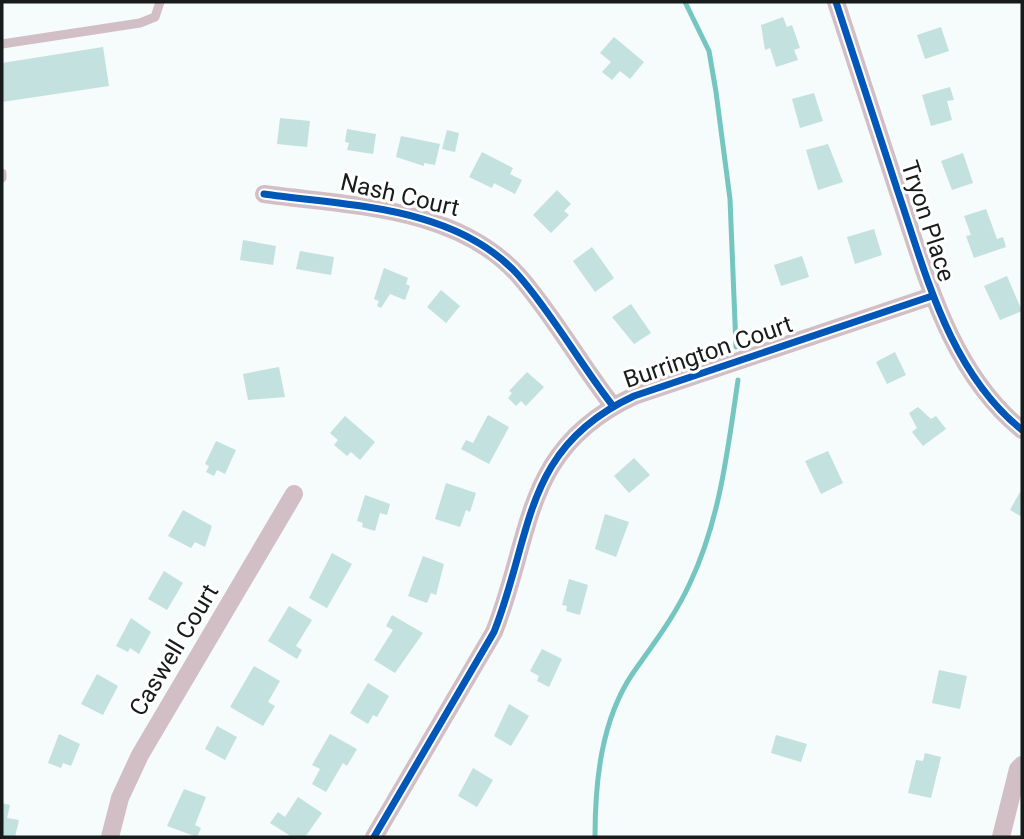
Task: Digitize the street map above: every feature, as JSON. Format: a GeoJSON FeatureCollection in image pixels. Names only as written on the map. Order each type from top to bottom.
{"type":"FeatureCollection","features":[{"type":"Feature","properties":{"kind":"street","name":"Tryon Place"},"geometry":{"type":"LineString","coordinates":[[836,2],[932,296],[956,347],[984,390],[1022,430]]}},
{"type":"Feature","properties":{"kind":"street","name":"Nash Court"},"geometry":{"type":"LineString","coordinates":[[264,194],[382,211],[434,222],[481,243],[502,259],[534,293],[613,406]]}},
{"type":"Feature","properties":{"kind":"street","name":"Burrington Court"},"geometry":{"type":"LineString","coordinates":[[374,837],[494,632],[505,604],[527,520],[544,475],[571,440],[613,406],[932,296]]}},
{"type":"Feature","properties":{"kind":"street","name":"Caswell Court"},"geometry":{"type":"LineString","coordinates":[[110,837],[120,797],[140,755],[294,495]]}},
{"type":"Feature","properties":{"kind":"street"},"geometry":{"type":"LineString","coordinates":[[1001,837],[1020,767]]}},
{"type":"Feature","properties":{"kind":"lane"},"geometry":{"type":"LineString","coordinates":[[2,44],[140,23],[155,17],[160,2]]}},
{"type":"Feature","properties":{"kind":"lane"},"geometry":{"type":"LineString","coordinates":[[2,173],[2,178]]}},
{"type":"Feature","properties":{"kind":"building"},"geometry":{"type":"Polygon","coordinates":[[[783,17],[787,27],[792,25],[800,48],[794,50],[798,60],[776,67],[770,48],[765,50],[761,25],[783,17]]]}},
{"type":"Feature","properties":{"kind":"building"},"geometry":{"type":"Polygon","coordinates":[[[941,27],[949,51],[925,59],[917,35],[941,27]]]}},
{"type":"Feature","properties":{"kind":"building"},"geometry":{"type":"Polygon","coordinates":[[[614,37],[644,62],[630,79],[620,71],[612,80],[602,72],[611,62],[600,53],[614,37]]]}},
{"type":"Feature","properties":{"kind":"building"},"geometry":{"type":"Polygon","coordinates":[[[103,47],[109,86],[2,102],[2,63],[103,47]]]}},
{"type":"Feature","properties":{"kind":"building"},"geometry":{"type":"Polygon","coordinates":[[[950,87],[954,100],[947,101],[952,120],[931,126],[922,95],[950,87]]]}},
{"type":"Feature","properties":{"kind":"building"},"geometry":{"type":"Polygon","coordinates":[[[814,93],[823,121],[800,128],[792,99],[814,93]]]}},
{"type":"Feature","properties":{"kind":"building"},"geometry":{"type":"Polygon","coordinates":[[[280,118],[310,121],[307,147],[277,144],[280,118]]]}},
{"type":"Feature","properties":{"kind":"building"},"geometry":{"type":"Polygon","coordinates":[[[347,129],[376,134],[373,154],[347,150],[347,129]]]}},
{"type":"Feature","properties":{"kind":"building"},"geometry":{"type":"Polygon","coordinates":[[[447,130],[459,133],[455,152],[442,149],[447,130]]]}},
{"type":"Feature","properties":{"kind":"building"},"geometry":{"type":"Polygon","coordinates":[[[401,136],[440,144],[435,165],[424,163],[424,166],[396,157],[401,136]]]}},
{"type":"Feature","properties":{"kind":"building"},"geometry":{"type":"Polygon","coordinates":[[[828,144],[843,182],[818,190],[806,150],[828,144]]]}},
{"type":"Feature","properties":{"kind":"building"},"geometry":{"type":"Polygon","coordinates":[[[482,152],[513,168],[510,174],[522,180],[515,194],[494,183],[492,188],[469,177],[482,152]]]}},
{"type":"Feature","properties":{"kind":"building"},"geometry":{"type":"Polygon","coordinates":[[[963,153],[973,183],[952,190],[941,161],[963,153]]]}},
{"type":"Feature","properties":{"kind":"building"},"geometry":{"type":"Polygon","coordinates":[[[557,190],[571,204],[564,211],[569,215],[551,233],[533,215],[557,190]]]}},
{"type":"Feature","properties":{"kind":"building"},"geometry":{"type":"Polygon","coordinates":[[[986,209],[997,239],[1003,237],[1006,247],[974,258],[966,236],[971,235],[964,216],[986,209]]]}},
{"type":"Feature","properties":{"kind":"building"},"geometry":{"type":"Polygon","coordinates":[[[874,229],[882,255],[855,264],[847,237],[874,229]]]}},
{"type":"Feature","properties":{"kind":"building"},"geometry":{"type":"Polygon","coordinates":[[[243,240],[276,246],[273,265],[240,260],[243,240]]]}},
{"type":"Feature","properties":{"kind":"building"},"geometry":{"type":"Polygon","coordinates":[[[592,247],[614,278],[595,292],[573,261],[592,247]]]}},
{"type":"Feature","properties":{"kind":"building"},"geometry":{"type":"Polygon","coordinates":[[[300,251],[334,257],[331,275],[296,269],[300,251]]]}},
{"type":"Feature","properties":{"kind":"building"},"geometry":{"type":"Polygon","coordinates":[[[802,256],[809,277],[781,286],[774,265],[802,256]]]}},
{"type":"Feature","properties":{"kind":"building"},"geometry":{"type":"Polygon","coordinates":[[[384,268],[408,278],[406,284],[410,286],[405,300],[390,294],[381,308],[377,306],[379,301],[374,299],[384,268]]]}},
{"type":"Feature","properties":{"kind":"building"},"geometry":{"type":"Polygon","coordinates":[[[1007,276],[1022,311],[1000,320],[984,286],[1007,276]]]}},
{"type":"Feature","properties":{"kind":"building"},"geometry":{"type":"Polygon","coordinates":[[[441,290],[460,306],[446,323],[427,307],[441,290]]]}},
{"type":"Feature","properties":{"kind":"building"},"geometry":{"type":"Polygon","coordinates":[[[631,304],[651,333],[634,344],[612,317],[631,304]]]}},
{"type":"Feature","properties":{"kind":"building"},"geometry":{"type":"Polygon","coordinates":[[[895,352],[906,375],[887,384],[876,362],[895,352]]]}},
{"type":"Feature","properties":{"kind":"building"},"geometry":{"type":"Polygon","coordinates":[[[279,367],[285,397],[248,400],[243,374],[279,367]]]}},
{"type":"Feature","properties":{"kind":"building"},"geometry":{"type":"Polygon","coordinates":[[[527,372],[544,387],[526,406],[521,401],[516,406],[508,398],[512,393],[509,391],[527,372]]]}},
{"type":"Feature","properties":{"kind":"building"},"geometry":{"type":"Polygon","coordinates":[[[918,407],[931,419],[936,416],[946,429],[923,446],[912,432],[917,428],[909,413],[918,407]]]}},
{"type":"Feature","properties":{"kind":"building"},"geometry":{"type":"Polygon","coordinates":[[[488,415],[509,427],[489,464],[461,449],[466,440],[473,443],[488,415]]]}},
{"type":"Feature","properties":{"kind":"building"},"geometry":{"type":"Polygon","coordinates":[[[345,416],[375,442],[360,460],[351,452],[347,456],[334,445],[338,440],[330,433],[345,416]]]}},
{"type":"Feature","properties":{"kind":"building"},"geometry":{"type":"Polygon","coordinates":[[[216,441],[236,450],[225,474],[217,470],[214,476],[206,472],[209,466],[205,464],[216,441]]]}},
{"type":"Feature","properties":{"kind":"building"},"geometry":{"type":"Polygon","coordinates":[[[828,451],[843,483],[821,494],[805,461],[828,451]]]}},
{"type":"Feature","properties":{"kind":"building"},"geometry":{"type":"Polygon","coordinates":[[[634,458],[650,475],[629,493],[614,476],[634,458]]]}},
{"type":"Feature","properties":{"kind":"building"},"geometry":{"type":"Polygon","coordinates":[[[446,483],[476,493],[470,512],[466,510],[460,527],[435,519],[446,483]]]}},
{"type":"Feature","properties":{"kind":"building"},"geometry":{"type":"Polygon","coordinates":[[[1020,492],[1022,493],[1022,517],[1010,510],[1020,492]]]}},
{"type":"Feature","properties":{"kind":"building"},"geometry":{"type":"Polygon","coordinates":[[[365,495],[390,504],[387,515],[380,513],[375,531],[362,527],[363,523],[357,521],[365,495]]]}},
{"type":"Feature","properties":{"kind":"building"},"geometry":{"type":"Polygon","coordinates":[[[183,510],[212,526],[205,547],[195,542],[191,548],[168,536],[183,510]]]}},
{"type":"Feature","properties":{"kind":"building"},"geometry":{"type":"Polygon","coordinates":[[[605,514],[629,522],[616,557],[595,549],[605,514]]]}},
{"type":"Feature","properties":{"kind":"building"},"geometry":{"type":"Polygon","coordinates":[[[332,553],[352,564],[327,608],[309,598],[332,553]]]}},
{"type":"Feature","properties":{"kind":"building"},"geometry":{"type":"Polygon","coordinates":[[[423,556],[444,564],[436,595],[431,593],[427,603],[408,596],[423,556]]]}},
{"type":"Feature","properties":{"kind":"building"},"geometry":{"type":"Polygon","coordinates":[[[164,571],[183,583],[167,610],[148,599],[164,571]]]}},
{"type":"Feature","properties":{"kind":"building"},"geometry":{"type":"Polygon","coordinates":[[[569,579],[588,585],[580,615],[566,611],[567,606],[562,605],[569,579]]]}},
{"type":"Feature","properties":{"kind":"building"},"geometry":{"type":"Polygon","coordinates":[[[289,606],[312,620],[296,646],[302,650],[297,659],[268,641],[289,606]]]}},
{"type":"Feature","properties":{"kind":"building"},"geometry":{"type":"Polygon","coordinates":[[[392,615],[423,633],[395,673],[374,660],[393,630],[386,626],[392,615]]]}},
{"type":"Feature","properties":{"kind":"building"},"geometry":{"type":"Polygon","coordinates":[[[131,618],[151,632],[139,654],[130,648],[128,652],[116,646],[131,618]]]}},
{"type":"Feature","properties":{"kind":"building"},"geometry":{"type":"Polygon","coordinates":[[[542,649],[562,659],[549,687],[537,681],[539,676],[530,671],[542,649]]]}},
{"type":"Feature","properties":{"kind":"building"},"geometry":{"type":"Polygon","coordinates":[[[254,666],[280,681],[268,702],[275,706],[263,726],[230,707],[254,666]]]}},
{"type":"Feature","properties":{"kind":"building"},"geometry":{"type":"Polygon","coordinates":[[[939,670],[967,676],[960,709],[932,703],[939,670]]]}},
{"type":"Feature","properties":{"kind":"building"},"geometry":{"type":"Polygon","coordinates":[[[97,674],[118,686],[103,715],[81,704],[97,674]]]}},
{"type":"Feature","properties":{"kind":"building"},"geometry":{"type":"Polygon","coordinates":[[[368,683],[389,696],[377,717],[373,715],[368,724],[350,713],[368,683]]]}},
{"type":"Feature","properties":{"kind":"building"},"geometry":{"type":"Polygon","coordinates":[[[509,704],[529,716],[511,746],[494,736],[509,704]]]}},
{"type":"Feature","properties":{"kind":"building"},"geometry":{"type":"Polygon","coordinates":[[[217,726],[237,737],[225,760],[205,749],[217,726]]]}},
{"type":"Feature","properties":{"kind":"building"},"geometry":{"type":"Polygon","coordinates":[[[59,734],[80,744],[71,766],[63,763],[61,768],[48,763],[59,734]]]}},
{"type":"Feature","properties":{"kind":"building"},"geometry":{"type":"Polygon","coordinates":[[[330,734],[357,749],[347,766],[343,763],[326,792],[312,784],[320,769],[312,765],[330,734]]]}},
{"type":"Feature","properties":{"kind":"building"},"geometry":{"type":"Polygon","coordinates":[[[776,735],[807,744],[801,762],[771,753],[776,735]]]}},
{"type":"Feature","properties":{"kind":"building"},"geometry":{"type":"Polygon","coordinates":[[[925,753],[941,757],[931,798],[908,793],[916,760],[923,761],[925,753]]]}},
{"type":"Feature","properties":{"kind":"building"},"geometry":{"type":"Polygon","coordinates":[[[473,768],[493,780],[477,807],[458,796],[473,768]]]}},
{"type":"Feature","properties":{"kind":"building"},"geometry":{"type":"Polygon","coordinates":[[[184,789],[206,797],[195,825],[201,828],[197,837],[167,826],[184,789]]]}},
{"type":"Feature","properties":{"kind":"building"},"geometry":{"type":"Polygon","coordinates":[[[298,797],[322,813],[305,837],[292,837],[270,823],[278,812],[285,817],[298,797]]]}},
{"type":"Feature","properties":{"kind":"building"},"geometry":{"type":"Polygon","coordinates":[[[2,803],[10,805],[7,818],[19,820],[15,837],[2,837],[2,803]]]}},
{"type":"Feature","properties":{"kind":"waterway"},"geometry":{"type":"LineString","coordinates":[[685,2],[709,51],[716,92],[730,199],[736,347]]}},
{"type":"Feature","properties":{"kind":"waterway"},"geometry":{"type":"LineString","coordinates":[[595,837],[596,795],[607,731],[622,691],[678,607],[700,559],[722,483],[738,380]]}},
{"type":"Feature","properties":{"kind":"cycle path"},"geometry":{"type":"LineString","coordinates":[[836,2],[918,254],[943,319],[976,379],[997,406],[1022,430]]}},
{"type":"Feature","properties":{"kind":"cycle path"},"geometry":{"type":"LineString","coordinates":[[264,194],[401,213],[434,222],[465,235],[494,253],[519,276],[613,406]]}},
{"type":"Feature","properties":{"kind":"cycle path"},"geometry":{"type":"LineString","coordinates":[[374,837],[494,632],[537,497],[551,468],[570,441],[597,417],[634,396],[932,296]]}}]}
